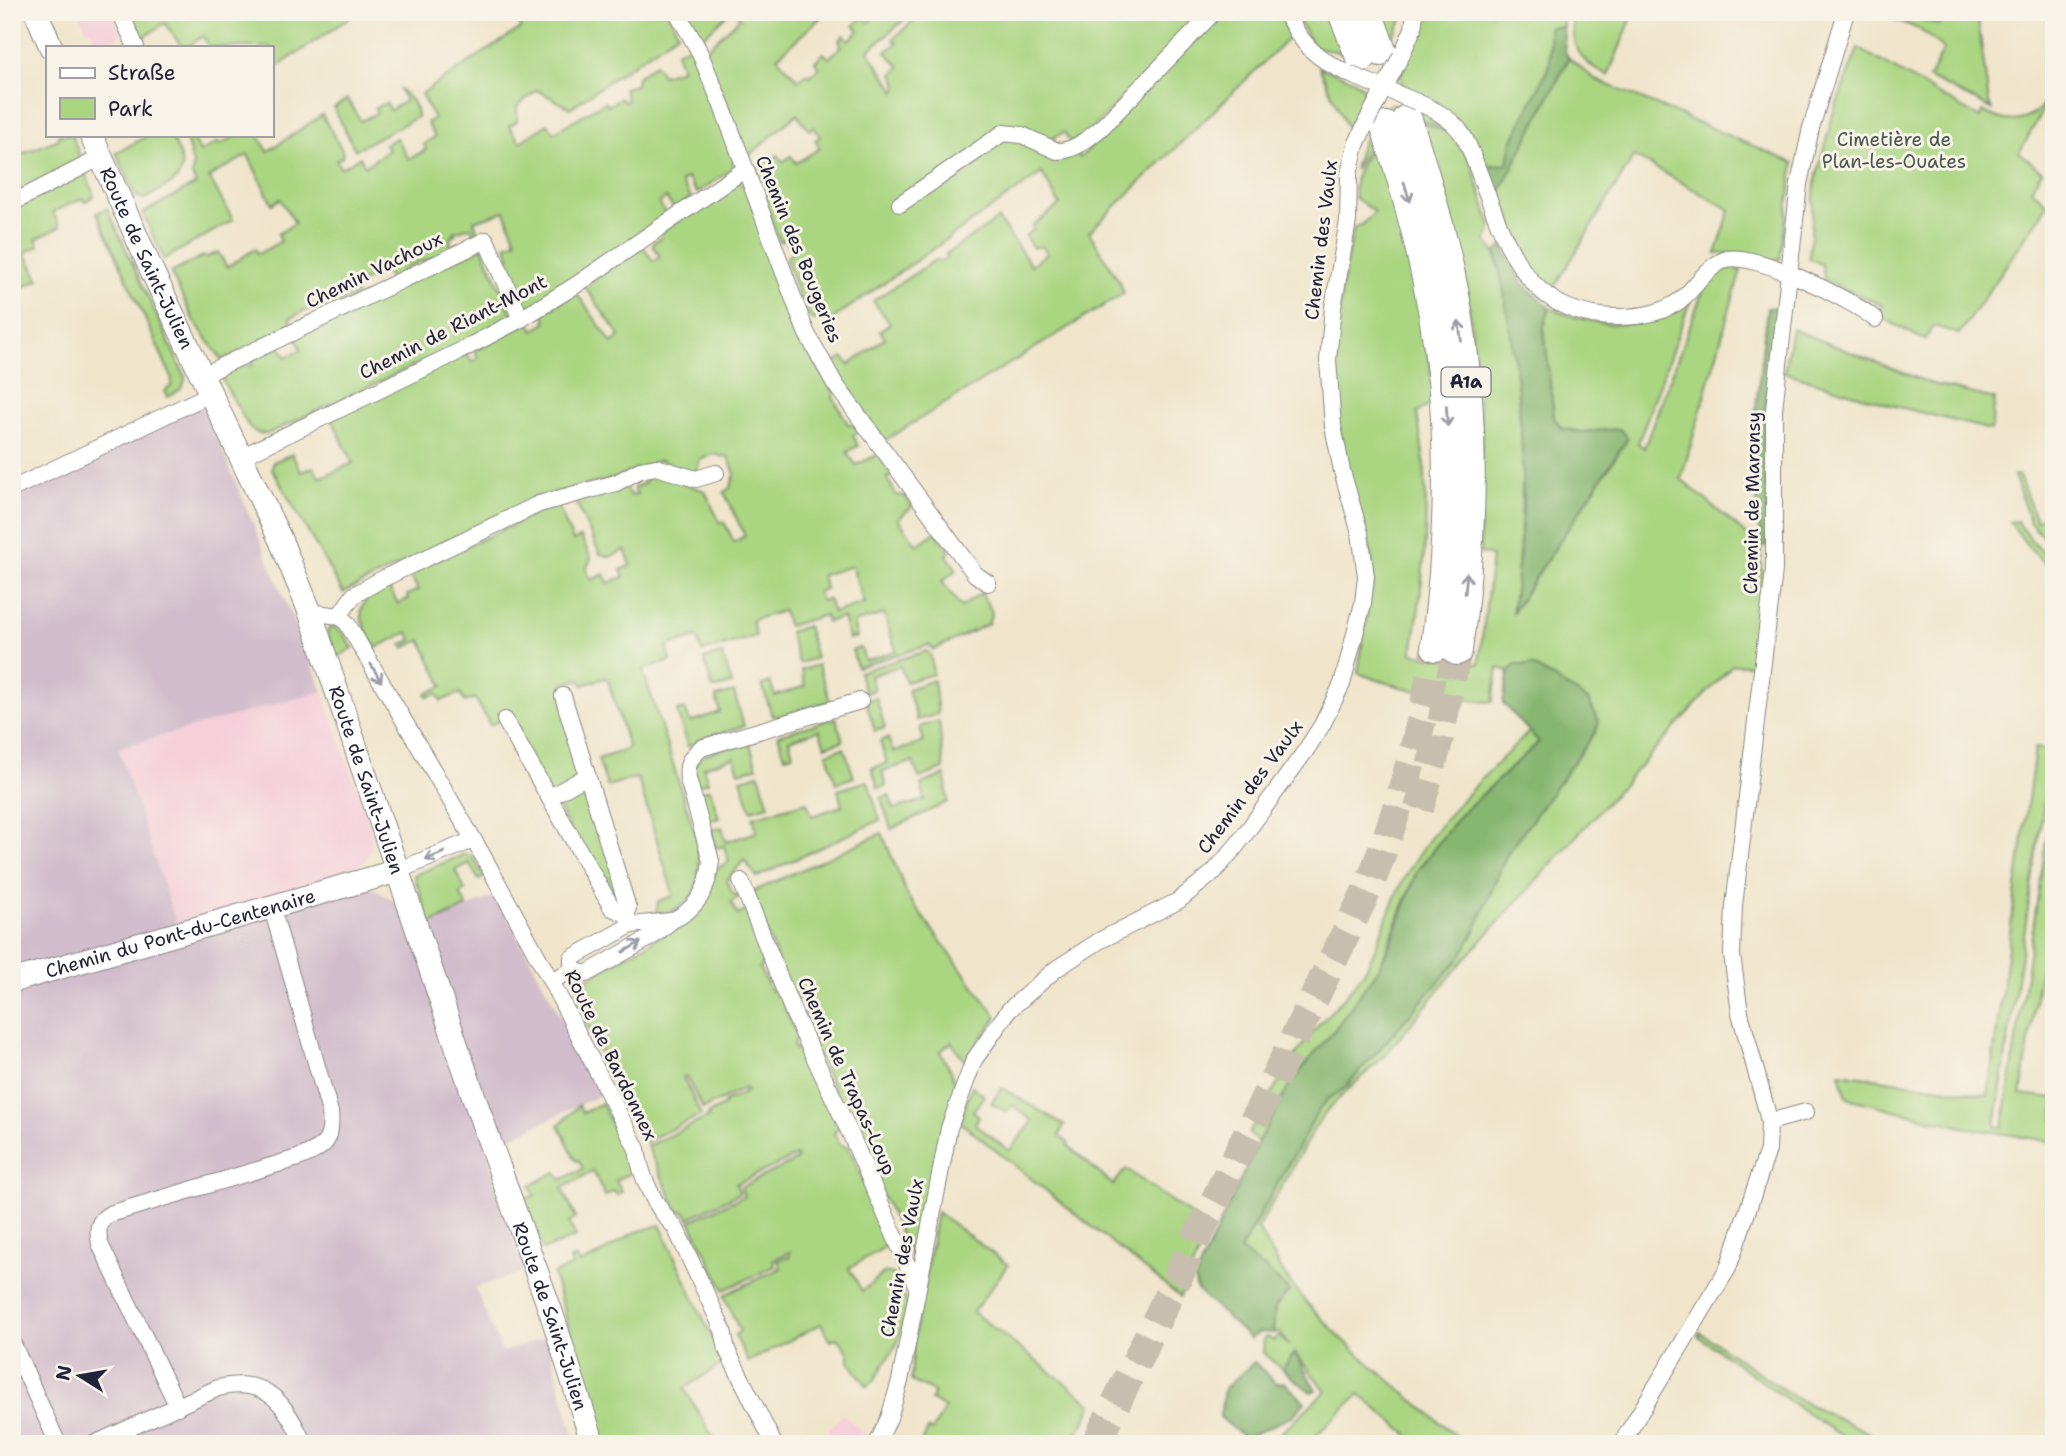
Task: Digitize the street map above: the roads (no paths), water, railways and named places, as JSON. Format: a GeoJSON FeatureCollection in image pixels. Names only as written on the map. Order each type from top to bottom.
{"type":"FeatureCollection","features":[{"type":"Feature","properties":{"kind":"highway"},"geometry":{"type":"LineString","coordinates":[[1343,12],[1373,60]]}},
{"type":"Feature","properties":{"kind":"highway"},"geometry":{"type":"LineString","coordinates":[[1367,12],[1373,60]]}},
{"type":"Feature","properties":{"kind":"highway","name":"A1a"},"geometry":{"type":"LineString","coordinates":[[1394,118],[1436,215],[1457,312],[1466,378],[1471,454],[1470,527],[1465,598],[1447,648]]}},
{"type":"Feature","properties":{"kind":"main road"},"geometry":{"type":"LineString","coordinates":[[36,12],[51,46]]}},
{"type":"Feature","properties":{"kind":"main road","name":"Route de Saint-Julien"},"geometry":{"type":"LineString","coordinates":[[91,136],[152,271],[280,539],[310,612],[479,1112],[552,1315],[593,1444]]}},
{"type":"Feature","properties":{"kind":"main road","name":"Chemin du Pont-du-Centenaire"},"geometry":{"type":"LineString","coordinates":[[347,887],[368,871],[383,829]]}},
{"type":"Feature","properties":{"kind":"main road","name":"Chemin du Pont-du-Centenaire"},"geometry":{"type":"LineString","coordinates":[[12,981],[397,871]]}},
{"type":"Feature","properties":{"kind":"street"},"geometry":{"type":"LineString","coordinates":[[120,12],[136,46]]}},
{"type":"Feature","properties":{"kind":"street","name":"Chemin des Bougeries"},"geometry":{"type":"LineString","coordinates":[[677,12],[698,49],[722,106],[806,332],[835,384],[975,574],[988,583]]}},
{"type":"Feature","properties":{"kind":"street"},"geometry":{"type":"LineString","coordinates":[[900,204],[1003,133],[1022,135],[1057,151],[1080,144],[1100,129],[1214,12]]}},
{"type":"Feature","properties":{"kind":"street"},"geometry":{"type":"LineString","coordinates":[[1286,12],[1293,28],[1312,52],[1325,63],[1373,60],[1394,118],[1441,113],[1454,124],[1466,140],[1504,234],[1520,266],[1540,290],[1558,304],[1600,316],[1629,317],[1646,314],[1675,304],[1709,269],[1726,259],[1743,258],[1789,274],[1862,308],[1875,318]]}},
{"type":"Feature","properties":{"kind":"street","name":"Chemin des Vaulx"},"geometry":{"type":"LineString","coordinates":[[877,1444],[889,1418],[900,1381],[949,1128],[967,1074],[986,1040],[1014,1005],[1056,969],[1099,941],[1178,901],[1214,872],[1295,767],[1322,725],[1342,684],[1363,603],[1366,576],[1362,541],[1342,471],[1334,426],[1328,360],[1333,308],[1348,221],[1349,174],[1353,152],[1394,118],[1373,60],[1413,29],[1415,12]]}},
{"type":"Feature","properties":{"kind":"street","name":"Chemin de Maronsy"},"geometry":{"type":"LineString","coordinates":[[1621,1444],[1728,1268],[1766,1159],[1770,1138],[1769,1122],[1740,1013],[1732,932],[1774,570],[1774,409],[1789,274],[1804,158],[1846,12]]}},
{"type":"Feature","properties":{"kind":"street"},"geometry":{"type":"LineString","coordinates":[[12,203],[90,163]]}},
{"type":"Feature","properties":{"kind":"street","name":"Chemin de Riant-Mont"},"geometry":{"type":"LineString","coordinates":[[241,457],[521,319],[576,285],[744,170]]}},
{"type":"Feature","properties":{"kind":"street","name":"Chemin Vachoux"},"geometry":{"type":"LineString","coordinates":[[206,385],[486,240],[521,319]]}},
{"type":"Feature","properties":{"kind":"street"},"geometry":{"type":"LineString","coordinates":[[12,489],[206,385]]}},
{"type":"Feature","properties":{"kind":"street"},"geometry":{"type":"LineString","coordinates":[[310,612],[340,616],[354,595],[382,579],[539,504],[617,483],[640,471],[656,467],[696,479],[716,473]]}},
{"type":"Feature","properties":{"kind":"street","name":"Route de Bardonnex"},"geometry":{"type":"LineString","coordinates":[[340,616],[353,632],[551,981],[637,1149],[639,1165],[664,1217],[675,1227],[723,1331],[727,1350],[774,1444]]}},
{"type":"Feature","properties":{"kind":"street"},"geometry":{"type":"LineString","coordinates":[[563,696],[628,908],[629,920]]}},
{"type":"Feature","properties":{"kind":"street"},"geometry":{"type":"LineString","coordinates":[[572,964],[586,974],[688,913],[704,891],[710,872],[710,861],[686,766],[701,748],[860,701]]}},
{"type":"Feature","properties":{"kind":"street"},"geometry":{"type":"LineString","coordinates":[[505,720],[612,908],[629,920],[671,921]]}},
{"type":"Feature","properties":{"kind":"street"},"geometry":{"type":"LineString","coordinates":[[550,797],[587,776]]}},
{"type":"Feature","properties":{"kind":"street"},"geometry":{"type":"LineString","coordinates":[[397,871],[473,840]]}},
{"type":"Feature","properties":{"kind":"street","name":"Chemin de Trapas-Loup"},"geometry":{"type":"LineString","coordinates":[[741,881],[794,1014],[850,1133],[917,1287]]}},
{"type":"Feature","properties":{"kind":"street"},"geometry":{"type":"LineString","coordinates":[[178,1407],[100,1244],[98,1226],[100,1221],[110,1214],[298,1158],[322,1147],[327,1141],[331,1125],[330,1112],[272,908]]}},
{"type":"Feature","properties":{"kind":"street"},"geometry":{"type":"LineString","coordinates":[[551,981],[629,920]]}},
{"type":"Feature","properties":{"kind":"street"},"geometry":{"type":"LineString","coordinates":[[1769,1122],[1806,1112]]}},
{"type":"Feature","properties":{"kind":"street"},"geometry":{"type":"LineString","coordinates":[[12,1342],[58,1444]]}},
{"type":"Feature","properties":{"kind":"street"},"geometry":{"type":"LineString","coordinates":[[94,1444],[218,1388],[236,1385],[254,1387],[269,1393],[283,1404],[304,1444]]}},
{"type":"Feature","properties":{"kind":"tunnel"},"geometry":{"type":"LineString","coordinates":[[1096,1444],[1369,886],[1409,768],[1436,646]]}},
{"type":"Feature","properties":{"kind":"tunnel"},"geometry":{"type":"LineString","coordinates":[[1419,809],[1439,738],[1457,650]]}},
{"type":"Feature","properties":{"kind":"park label","name":"Cimetière de Plan-les-Ouates"},"geometry":{"type":"Point","coordinates":[1894,150]}}]}
